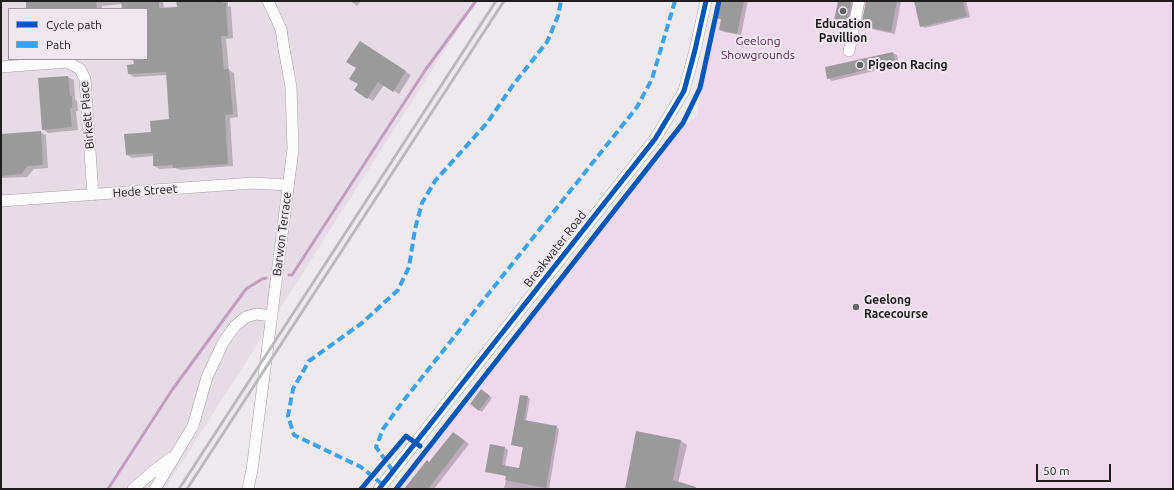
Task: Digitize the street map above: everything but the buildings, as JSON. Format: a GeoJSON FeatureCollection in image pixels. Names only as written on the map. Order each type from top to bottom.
{"type":"FeatureCollection","features":[{"type":"Feature","properties":{"kind":"street","name":"Barwon Terrace"},"geometry":{"type":"LineString","coordinates":[[248,489],[252,470],[293,149],[291,87],[281,29],[268,1]]}},
{"type":"Feature","properties":{"kind":"street","name":"Breakwater Road"},"geometry":{"type":"LineString","coordinates":[[378,489],[655,139],[684,91],[706,1]]}},
{"type":"Feature","properties":{"kind":"street"},"geometry":{"type":"LineString","coordinates":[[849,51],[859,1]]}},
{"type":"Feature","properties":{"kind":"street","name":"Birkett Place"},"geometry":{"type":"LineString","coordinates":[[1,67],[68,62],[80,69],[85,79],[93,195]]}},
{"type":"Feature","properties":{"kind":"street","name":"Hede Street"},"geometry":{"type":"LineString","coordinates":[[1,201],[253,183],[288,185]]}},
{"type":"Feature","properties":{"kind":"street"},"geometry":{"type":"LineString","coordinates":[[156,489],[193,426],[207,377],[224,341],[235,326],[246,317],[256,314],[272,316]]}},
{"type":"Feature","properties":{"kind":"street"},"geometry":{"type":"LineString","coordinates":[[133,489],[155,470],[175,456]]}},
{"type":"Feature","properties":{"kind":"street","name":"Barwon Terrace"},"geometry":{"type":"LineString","coordinates":[[252,470],[253,489]]}},
{"type":"Feature","properties":{"kind":"shaded area"},"geometry":{"type":"Polygon","coordinates":[[[1,1],[476,1],[165,489],[1,489],[1,1]]]}},
{"type":"Feature","properties":{"kind":"green space","name":"Geelong Racecourse"},"geometry":{"type":"Polygon","coordinates":[[[720,1],[1173,1],[1173,489],[397,489],[683,126],[697,116],[720,1]]]}},
{"type":"Feature","properties":{"kind":"waterway"},"geometry":{"type":"LineString","coordinates":[[289,275],[292,275],[426,69],[476,1]]}},
{"type":"Feature","properties":{"kind":"waterway"},"geometry":{"type":"LineString","coordinates":[[108,489],[172,390],[246,289],[266,278]]}},
{"type":"Feature","properties":{"kind":"railway"},"geometry":{"type":"LineString","coordinates":[[179,489],[496,1]]}},
{"type":"Feature","properties":{"kind":"railway"},"geometry":{"type":"LineString","coordinates":[[187,489],[504,1]]}},
{"type":"Feature","properties":{"kind":"marked path"},"geometry":{"type":"LineString","coordinates":[[382,484],[361,467],[294,435],[288,416],[293,389],[309,361],[362,323],[398,290],[409,267],[415,229],[422,203],[435,181],[487,123],[513,85],[547,42],[558,16],[561,1]]}},
{"type":"Feature","properties":{"kind":"marked path"},"geometry":{"type":"LineString","coordinates":[[393,471],[376,447],[383,429],[404,400],[637,107],[652,79],[675,1]]}},
{"type":"Feature","properties":{"kind":"cycle path"},"geometry":{"type":"LineString","coordinates":[[379,489],[655,139],[684,91],[706,1]]}},
{"type":"Feature","properties":{"kind":"cycle path"},"geometry":{"type":"LineString","coordinates":[[396,489],[683,123],[700,88],[719,1]]}},
{"type":"Feature","properties":{"kind":"cycle path"},"geometry":{"type":"LineString","coordinates":[[361,489],[406,436],[420,446]]}},
{"type":"Feature","properties":{"kind":"place","name":"Education Pavillion"},"geometry":{"type":"Point","coordinates":[843,11]}},
{"type":"Feature","properties":{"kind":"place","name":"Pigeon Racing"},"geometry":{"type":"Point","coordinates":[860,65]}},
{"type":"Feature","properties":{"kind":"place","name":"Geelong Racecourse"},"geometry":{"type":"Point","coordinates":[856,307]}},
{"type":"Feature","properties":{"kind":"park label","name":"Geelong Showgrounds"},"geometry":{"type":"Point","coordinates":[758,48]}}]}
